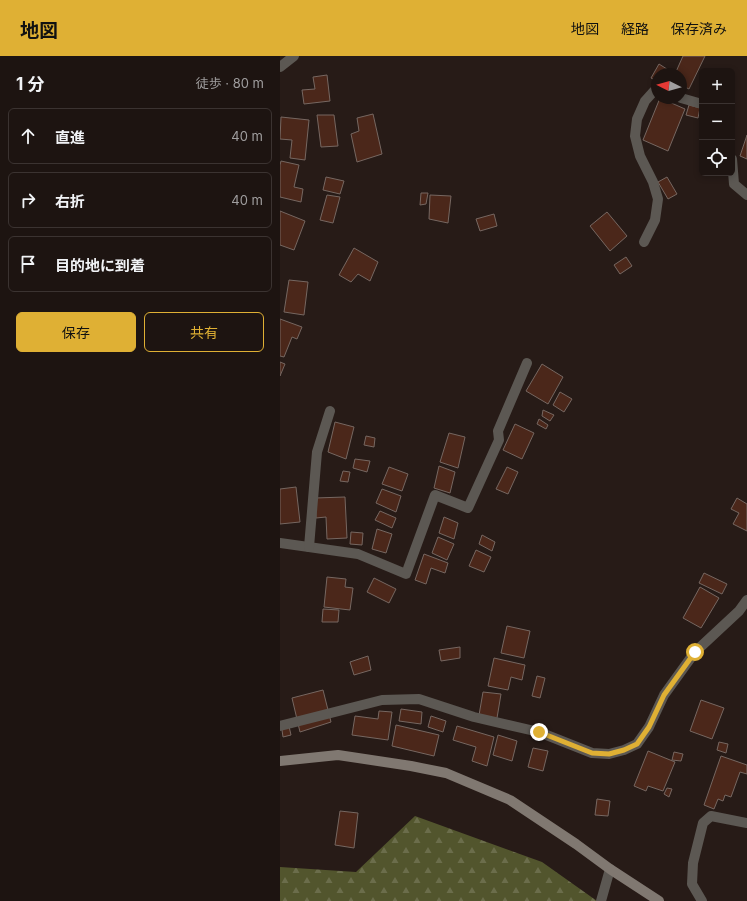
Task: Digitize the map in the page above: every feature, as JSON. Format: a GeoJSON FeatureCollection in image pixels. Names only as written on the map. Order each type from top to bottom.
{"type":"FeatureCollection","features":[{"type":"Feature","properties":{"kind":"street"},"geometry":{"type":"LineString","coordinates":[[280,67],[294,56]]}},
{"type":"Feature","properties":{"kind":"street"},"geometry":{"type":"LineString","coordinates":[[644,242],[655,220],[658,199],[653,182],[640,156],[635,136],[637,119],[645,101],[651,94]]}},
{"type":"Feature","properties":{"kind":"street"},"geometry":{"type":"LineString","coordinates":[[687,100],[699,103]]}},
{"type":"Feature","properties":{"kind":"street"},"geometry":{"type":"LineString","coordinates":[[733,176],[734,184],[747,195]]}},
{"type":"Feature","properties":{"kind":"street"},"geometry":{"type":"LineString","coordinates":[[280,543],[358,554],[406,574],[435,495],[468,508],[499,440],[498,431],[527,363]]}},
{"type":"Feature","properties":{"kind":"street"},"geometry":{"type":"LineString","coordinates":[[309,547],[317,452],[330,411]]}},
{"type":"Feature","properties":{"kind":"street"},"geometry":{"type":"LineString","coordinates":[[280,726],[382,700],[419,699],[474,717],[539,732],[592,753],[609,754],[624,750],[637,744],[649,727],[664,695],[695,652],[743,613],[747,600]]}},
{"type":"Feature","properties":{"kind":"street"},"geometry":{"type":"LineString","coordinates":[[280,761],[338,755],[446,773],[510,800],[659,901]]}},
{"type":"Feature","properties":{"kind":"street"},"geometry":{"type":"LineString","coordinates":[[702,901],[692,884],[693,863],[703,823],[711,816],[747,823]]}},
{"type":"Feature","properties":{"kind":"street"},"geometry":{"type":"LineString","coordinates":[[601,901],[610,869]]}},
{"type":"Feature","properties":{"kind":"green space"},"geometry":{"type":"Polygon","coordinates":[[[415,816],[542,862],[597,901],[280,901],[280,867],[356,872],[415,816]]]}},
{"type":"Feature","properties":{"kind":"building"},"geometry":{"type":"Polygon","coordinates":[[[683,56],[705,56],[689,89],[687,88],[687,68],[678,68],[683,56]]]}},
{"type":"Feature","properties":{"kind":"building"},"geometry":{"type":"Polygon","coordinates":[[[659,64],[665,68],[657,68],[659,64]]]}},
{"type":"Feature","properties":{"kind":"building"},"geometry":{"type":"Polygon","coordinates":[[[327,75],[330,101],[304,104],[302,90],[315,89],[313,77],[327,75]]]}},
{"type":"Feature","properties":{"kind":"building"},"geometry":{"type":"Polygon","coordinates":[[[658,104],[674,104],[685,109],[668,151],[643,140],[658,104]]]}},
{"type":"Feature","properties":{"kind":"building"},"geometry":{"type":"Polygon","coordinates":[[[689,105],[699,108],[698,118],[686,115],[689,105]]]}},
{"type":"Feature","properties":{"kind":"building"},"geometry":{"type":"Polygon","coordinates":[[[373,114],[382,154],[357,162],[351,134],[359,131],[357,118],[373,114]]]}},
{"type":"Feature","properties":{"kind":"building"},"geometry":{"type":"Polygon","coordinates":[[[317,115],[334,115],[338,146],[321,147],[317,115]]]}},
{"type":"Feature","properties":{"kind":"building"},"geometry":{"type":"Polygon","coordinates":[[[281,117],[309,120],[305,160],[290,158],[292,140],[280,139],[281,117]]]}},
{"type":"Feature","properties":{"kind":"building"},"geometry":{"type":"Polygon","coordinates":[[[747,135],[747,159],[740,156],[747,135]]]}},
{"type":"Feature","properties":{"kind":"building"},"geometry":{"type":"Polygon","coordinates":[[[281,161],[299,165],[294,187],[303,189],[301,202],[280,197],[281,161]]]}},
{"type":"Feature","properties":{"kind":"building"},"geometry":{"type":"Polygon","coordinates":[[[326,177],[344,181],[340,194],[323,190],[326,177]]]}},
{"type":"Feature","properties":{"kind":"building"},"geometry":{"type":"Polygon","coordinates":[[[667,177],[677,194],[668,199],[658,182],[667,177]]]}},
{"type":"Feature","properties":{"kind":"building"},"geometry":{"type":"Polygon","coordinates":[[[421,193],[428,193],[426,204],[420,205],[421,193]]]}},
{"type":"Feature","properties":{"kind":"building"},"geometry":{"type":"Polygon","coordinates":[[[327,195],[340,197],[333,223],[320,220],[327,195]]]}},
{"type":"Feature","properties":{"kind":"building"},"geometry":{"type":"Polygon","coordinates":[[[430,195],[451,196],[448,223],[429,219],[430,195]]]}},
{"type":"Feature","properties":{"kind":"building"},"geometry":{"type":"Polygon","coordinates":[[[280,211],[305,221],[294,250],[280,245],[280,211]]]}},
{"type":"Feature","properties":{"kind":"building"},"geometry":{"type":"Polygon","coordinates":[[[607,212],[627,236],[610,251],[590,226],[607,212]]]}},
{"type":"Feature","properties":{"kind":"building"},"geometry":{"type":"Polygon","coordinates":[[[494,214],[497,226],[480,231],[476,219],[494,214]]]}},
{"type":"Feature","properties":{"kind":"building"},"geometry":{"type":"Polygon","coordinates":[[[354,248],[378,262],[370,281],[358,274],[351,282],[339,275],[354,248]]]}},
{"type":"Feature","properties":{"kind":"building"},"geometry":{"type":"Polygon","coordinates":[[[626,257],[632,266],[620,274],[614,265],[626,257]]]}},
{"type":"Feature","properties":{"kind":"building"},"geometry":{"type":"Polygon","coordinates":[[[289,280],[308,282],[304,315],[284,312],[289,280]]]}},
{"type":"Feature","properties":{"kind":"building"},"geometry":{"type":"Polygon","coordinates":[[[280,319],[302,327],[297,339],[292,337],[284,357],[280,356],[280,319]]]}},
{"type":"Feature","properties":{"kind":"building"},"geometry":{"type":"Polygon","coordinates":[[[280,362],[285,364],[280,376],[280,362]]]}},
{"type":"Feature","properties":{"kind":"building"},"geometry":{"type":"Polygon","coordinates":[[[542,364],[563,377],[548,404],[526,391],[542,364]]]}},
{"type":"Feature","properties":{"kind":"building"},"geometry":{"type":"Polygon","coordinates":[[[560,392],[572,399],[564,412],[553,405],[560,392]]]}},
{"type":"Feature","properties":{"kind":"building"},"geometry":{"type":"Polygon","coordinates":[[[543,410],[554,415],[550,421],[542,416],[543,410]]]}},
{"type":"Feature","properties":{"kind":"building"},"geometry":{"type":"Polygon","coordinates":[[[539,419],[548,425],[546,429],[537,424],[539,419]]]}},
{"type":"Feature","properties":{"kind":"building"},"geometry":{"type":"Polygon","coordinates":[[[335,422],[354,427],[346,459],[328,452],[335,422]]]}},
{"type":"Feature","properties":{"kind":"building"},"geometry":{"type":"Polygon","coordinates":[[[515,424],[534,433],[522,459],[503,450],[515,424]]]}},
{"type":"Feature","properties":{"kind":"building"},"geometry":{"type":"Polygon","coordinates":[[[449,433],[465,437],[458,468],[440,462],[449,433]]]}},
{"type":"Feature","properties":{"kind":"building"},"geometry":{"type":"Polygon","coordinates":[[[366,436],[375,438],[374,447],[364,445],[366,436]]]}},
{"type":"Feature","properties":{"kind":"building"},"geometry":{"type":"Polygon","coordinates":[[[355,459],[370,461],[367,472],[353,468],[355,459]]]}},
{"type":"Feature","properties":{"kind":"building"},"geometry":{"type":"Polygon","coordinates":[[[439,466],[455,472],[450,493],[434,488],[439,466]]]}},
{"type":"Feature","properties":{"kind":"building"},"geometry":{"type":"Polygon","coordinates":[[[389,467],[408,474],[402,491],[382,484],[389,467]]]}},
{"type":"Feature","properties":{"kind":"building"},"geometry":{"type":"Polygon","coordinates":[[[507,467],[518,472],[508,494],[496,489],[507,467]]]}},
{"type":"Feature","properties":{"kind":"building"},"geometry":{"type":"Polygon","coordinates":[[[343,471],[350,472],[348,482],[340,481],[343,471]]]}},
{"type":"Feature","properties":{"kind":"building"},"geometry":{"type":"Polygon","coordinates":[[[296,487],[300,522],[280,524],[280,489],[296,487]]]}},
{"type":"Feature","properties":{"kind":"building"},"geometry":{"type":"Polygon","coordinates":[[[382,489],[401,496],[396,512],[376,503],[382,489]]]}},
{"type":"Feature","properties":{"kind":"building"},"geometry":{"type":"Polygon","coordinates":[[[345,497],[347,538],[327,539],[326,517],[316,518],[315,498],[345,497]]]}},
{"type":"Feature","properties":{"kind":"building"},"geometry":{"type":"Polygon","coordinates":[[[737,498],[747,504],[747,531],[733,524],[739,513],[731,509],[737,498]]]}},
{"type":"Feature","properties":{"kind":"building"},"geometry":{"type":"Polygon","coordinates":[[[380,511],[396,518],[392,528],[375,520],[380,511]]]}},
{"type":"Feature","properties":{"kind":"building"},"geometry":{"type":"Polygon","coordinates":[[[444,517],[458,523],[454,539],[439,533],[444,517]]]}},
{"type":"Feature","properties":{"kind":"building"},"geometry":{"type":"Polygon","coordinates":[[[377,529],[392,534],[386,553],[372,549],[377,529]]]}},
{"type":"Feature","properties":{"kind":"building"},"geometry":{"type":"Polygon","coordinates":[[[351,532],[363,533],[362,545],[350,544],[351,532]]]}},
{"type":"Feature","properties":{"kind":"building"},"geometry":{"type":"Polygon","coordinates":[[[482,535],[495,542],[492,551],[479,544],[482,535]]]}},
{"type":"Feature","properties":{"kind":"building"},"geometry":{"type":"Polygon","coordinates":[[[438,537],[454,544],[447,560],[432,553],[438,537]]]}},
{"type":"Feature","properties":{"kind":"building"},"geometry":{"type":"Polygon","coordinates":[[[476,550],[491,557],[484,572],[469,566],[476,550]]]}},
{"type":"Feature","properties":{"kind":"building"},"geometry":{"type":"Polygon","coordinates":[[[424,554],[448,563],[445,573],[431,568],[426,584],[415,580],[424,554]]]}},
{"type":"Feature","properties":{"kind":"building"},"geometry":{"type":"Polygon","coordinates":[[[704,573],[727,584],[722,594],[699,583],[704,573]]]}},
{"type":"Feature","properties":{"kind":"building"},"geometry":{"type":"Polygon","coordinates":[[[327,577],[346,579],[345,587],[353,588],[350,610],[324,607],[327,577]]]}},
{"type":"Feature","properties":{"kind":"building"},"geometry":{"type":"Polygon","coordinates":[[[374,578],[396,589],[389,603],[367,592],[374,578]]]}},
{"type":"Feature","properties":{"kind":"building"},"geometry":{"type":"Polygon","coordinates":[[[700,587],[719,598],[701,628],[683,618],[700,587]]]}},
{"type":"Feature","properties":{"kind":"building"},"geometry":{"type":"Polygon","coordinates":[[[323,609],[339,610],[338,622],[322,622],[323,609]]]}},
{"type":"Feature","properties":{"kind":"building"},"geometry":{"type":"Polygon","coordinates":[[[507,626],[530,631],[524,658],[501,653],[507,626]]]}},
{"type":"Feature","properties":{"kind":"building"},"geometry":{"type":"Polygon","coordinates":[[[460,647],[460,658],[441,661],[439,650],[460,647]]]}},
{"type":"Feature","properties":{"kind":"building"},"geometry":{"type":"Polygon","coordinates":[[[368,656],[371,670],[354,675],[350,662],[368,656]]]}},
{"type":"Feature","properties":{"kind":"building"},"geometry":{"type":"Polygon","coordinates":[[[494,658],[525,665],[522,680],[511,677],[508,690],[488,686],[494,658]]]}},
{"type":"Feature","properties":{"kind":"building"},"geometry":{"type":"Polygon","coordinates":[[[537,676],[545,678],[540,698],[532,696],[537,676]]]}},
{"type":"Feature","properties":{"kind":"building"},"geometry":{"type":"Polygon","coordinates":[[[323,690],[331,722],[300,732],[292,698],[323,690]]]}},
{"type":"Feature","properties":{"kind":"building"},"geometry":{"type":"Polygon","coordinates":[[[483,692],[501,694],[496,724],[478,721],[483,692]]]}},
{"type":"Feature","properties":{"kind":"building"},"geometry":{"type":"Polygon","coordinates":[[[701,700],[724,708],[712,739],[690,731],[701,700]]]}},
{"type":"Feature","properties":{"kind":"building"},"geometry":{"type":"Polygon","coordinates":[[[401,709],[422,712],[421,724],[399,721],[401,709]]]}},
{"type":"Feature","properties":{"kind":"building"},"geometry":{"type":"Polygon","coordinates":[[[379,711],[392,712],[388,740],[352,735],[355,716],[378,719],[379,711]]]}},
{"type":"Feature","properties":{"kind":"building"},"geometry":{"type":"Polygon","coordinates":[[[431,716],[446,721],[443,732],[428,727],[431,716]]]}},
{"type":"Feature","properties":{"kind":"building"},"geometry":{"type":"Polygon","coordinates":[[[288,722],[291,735],[283,737],[281,723],[288,722]]]}},
{"type":"Feature","properties":{"kind":"building"},"geometry":{"type":"Polygon","coordinates":[[[396,725],[439,735],[434,756],[392,746],[396,725]]]}},
{"type":"Feature","properties":{"kind":"building"},"geometry":{"type":"Polygon","coordinates":[[[457,726],[494,737],[487,766],[472,761],[476,747],[453,740],[457,726]]]}},
{"type":"Feature","properties":{"kind":"building"},"geometry":{"type":"Polygon","coordinates":[[[498,735],[517,741],[512,761],[493,755],[498,735]]]}},
{"type":"Feature","properties":{"kind":"building"},"geometry":{"type":"Polygon","coordinates":[[[719,742],[728,744],[726,753],[717,750],[719,742]]]}},
{"type":"Feature","properties":{"kind":"building"},"geometry":{"type":"Polygon","coordinates":[[[533,748],[548,751],[543,771],[528,767],[533,748]]]}},
{"type":"Feature","properties":{"kind":"building"},"geometry":{"type":"Polygon","coordinates":[[[648,751],[675,762],[663,791],[648,786],[646,791],[634,786],[648,751]]]}},
{"type":"Feature","properties":{"kind":"building"},"geometry":{"type":"Polygon","coordinates":[[[674,752],[683,754],[681,761],[672,760],[674,752]]]}},
{"type":"Feature","properties":{"kind":"building"},"geometry":{"type":"Polygon","coordinates":[[[721,756],[747,765],[747,774],[740,772],[731,797],[725,795],[723,801],[718,799],[714,809],[704,805],[721,756]]]}},
{"type":"Feature","properties":{"kind":"building"},"geometry":{"type":"Polygon","coordinates":[[[667,788],[672,789],[669,797],[664,794],[667,788]]]}},
{"type":"Feature","properties":{"kind":"building"},"geometry":{"type":"Polygon","coordinates":[[[597,799],[610,801],[608,816],[595,815],[597,799]]]}},
{"type":"Feature","properties":{"kind":"building"},"geometry":{"type":"Polygon","coordinates":[[[340,811],[358,813],[354,848],[335,845],[340,811]]]}},
{"type":"Feature","properties":{"kind":"route"},"geometry":{"type":"LineString","coordinates":[[539,732],[592,753],[609,754],[624,750],[637,744],[649,727],[664,695],[695,652]]}}]}
